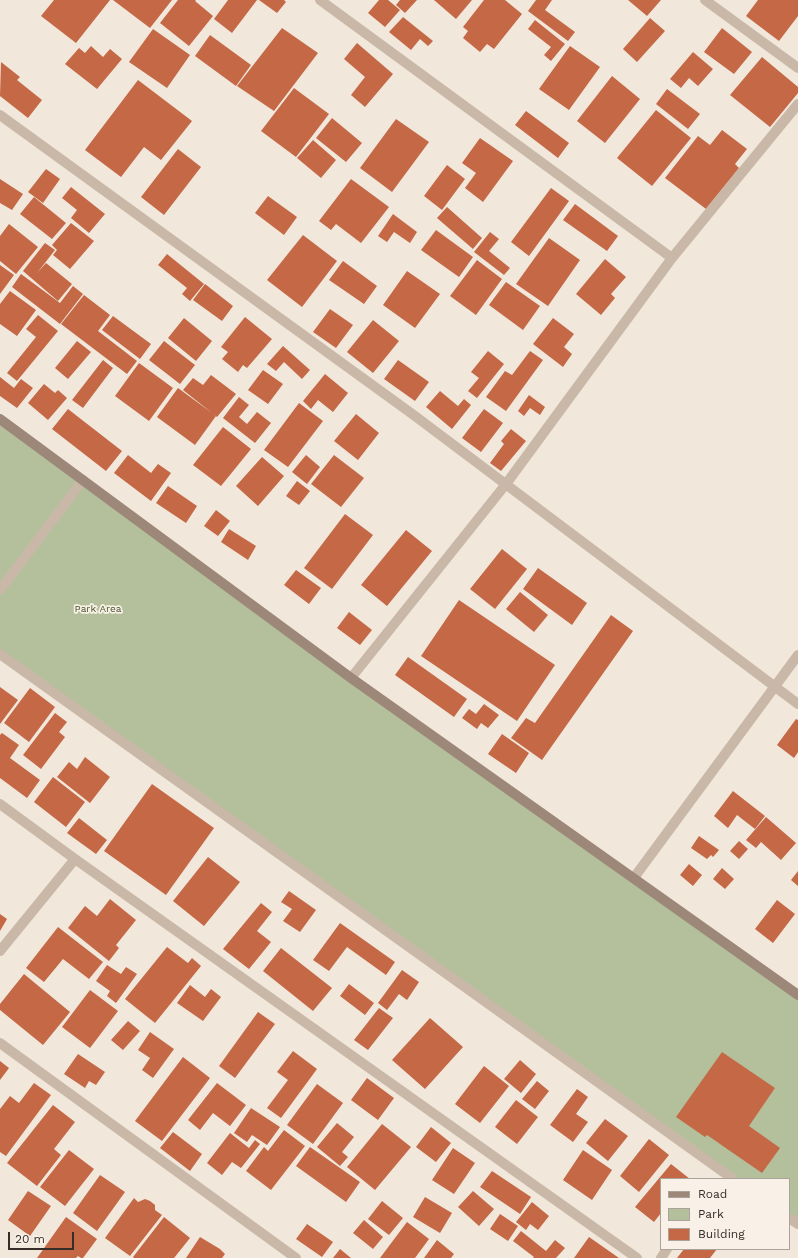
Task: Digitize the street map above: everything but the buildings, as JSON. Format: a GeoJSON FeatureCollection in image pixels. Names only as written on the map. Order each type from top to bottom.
{"type":"FeatureCollection","features":[{"type":"Feature","properties":{"kind":"street"},"geometry":{"type":"LineString","coordinates":[[320,0],[672,258]]}},
{"type":"Feature","properties":{"kind":"street"},"geometry":{"type":"LineString","coordinates":[[704,0],[798,68]]}},
{"type":"Feature","properties":{"kind":"street"},"geometry":{"type":"LineString","coordinates":[[351,678],[506,484],[672,258],[798,104]]}},
{"type":"Feature","properties":{"kind":"street"},"geometry":{"type":"LineString","coordinates":[[0,116],[415,416],[798,704]]}},
{"type":"Feature","properties":{"kind":"street"},"geometry":{"type":"LineString","coordinates":[[0,419],[351,678],[798,995]]}},
{"type":"Feature","properties":{"kind":"street"},"geometry":{"type":"LineString","coordinates":[[0,590],[83,480]]}},
{"type":"Feature","properties":{"kind":"street"},"geometry":{"type":"LineString","coordinates":[[0,654],[721,1176]]}},
{"type":"Feature","properties":{"kind":"street"},"geometry":{"type":"LineString","coordinates":[[633,878],[798,654]]}},
{"type":"Feature","properties":{"kind":"street"},"geometry":{"type":"LineString","coordinates":[[0,804],[75,859],[637,1258]]}},
{"type":"Feature","properties":{"kind":"street"},"geometry":{"type":"LineString","coordinates":[[0,951],[75,859]]}},
{"type":"Feature","properties":{"kind":"street"},"geometry":{"type":"LineString","coordinates":[[0,1043],[296,1258]]}},
{"type":"Feature","properties":{"kind":"green space","name":"Park Area"},"geometry":{"type":"Polygon","coordinates":[[[0,419],[798,995],[798,1224],[790,1219],[790,1178],[732,1178],[0,654],[0,419]]]}}]}
